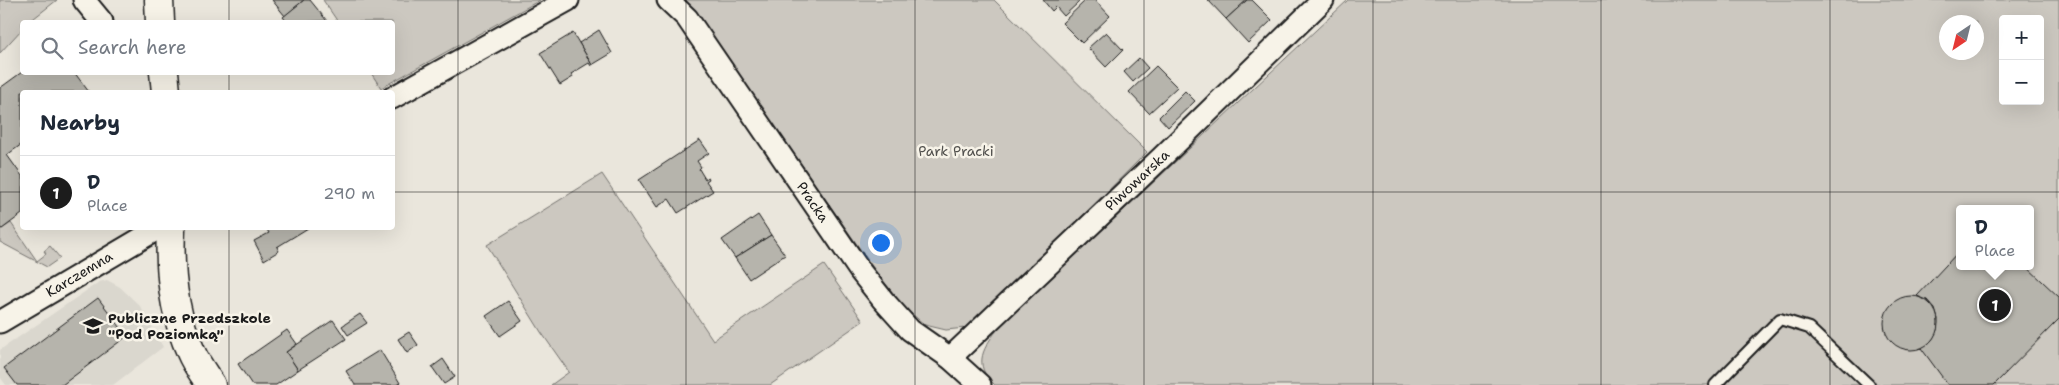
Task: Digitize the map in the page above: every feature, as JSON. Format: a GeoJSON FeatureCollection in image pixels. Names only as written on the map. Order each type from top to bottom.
{"type":"FeatureCollection","features":[{"type":"Feature","properties":{"kind":"street"},"geometry":{"type":"LineString","coordinates":[[84,0],[100,20]]}},
{"type":"Feature","properties":{"kind":"street"},"geometry":{"type":"LineString","coordinates":[[159,0],[160,20]]}},
{"type":"Feature","properties":{"kind":"street"},"geometry":{"type":"LineString","coordinates":[[395,96],[568,0]]}},
{"type":"Feature","properties":{"kind":"street","name":"Pracka"},"geometry":{"type":"LineString","coordinates":[[668,0],[687,18],[860,271],[883,300],[910,330],[950,358],[980,385]]}},
{"type":"Feature","properties":{"kind":"street","name":"Piwowarska"},"geometry":{"type":"LineString","coordinates":[[950,358],[1170,149],[1323,0]]}},
{"type":"Feature","properties":{"kind":"street"},"geometry":{"type":"LineString","coordinates":[[164,75],[166,90]]}},
{"type":"Feature","properties":{"kind":"street","name":"Karczemna"},"geometry":{"type":"LineString","coordinates":[[0,322],[156,230]]}},
{"type":"Feature","properties":{"kind":"street"},"geometry":{"type":"LineString","coordinates":[[171,230],[171,274],[180,322],[191,353],[211,385]]}},
{"type":"Feature","properties":{"kind":"lane"},"geometry":{"type":"LineString","coordinates":[[1715,385],[1780,319],[1809,328],[1869,385]]}},
{"type":"Feature","properties":{"kind":"shaded area","name":"Publiczne Przedszkole \"Pod Poziomką\""},"geometry":{"type":"Polygon","coordinates":[[[107,280],[120,287],[140,306],[163,347],[113,385],[6,385],[0,377],[0,350],[99,282],[107,280]]]}},
{"type":"Feature","properties":{"kind":"green space"},"geometry":{"type":"Polygon","coordinates":[[[0,0],[57,0],[32,20],[20,20],[20,31],[0,53],[0,0]]]}},
{"type":"Feature","properties":{"kind":"green space"},"geometry":{"type":"Polygon","coordinates":[[[323,0],[540,0],[381,88],[372,75],[395,75],[395,20],[337,20],[323,0]]]}},
{"type":"Feature","properties":{"kind":"green space","name":"Park Pracki"},"geometry":{"type":"Polygon","coordinates":[[[684,0],[994,0],[1147,152],[1017,281],[965,328],[946,330],[925,325],[905,308],[874,269],[699,17],[684,0]]]}},
{"type":"Feature","properties":{"kind":"green space"},"geometry":{"type":"Polygon","coordinates":[[[1348,0],[2059,0],[2059,385],[995,385],[983,370],[982,356],[985,348],[1000,326],[1348,0]]]}},
{"type":"Feature","properties":{"kind":"green space"},"geometry":{"type":"Polygon","coordinates":[[[602,174],[713,340],[824,265],[863,321],[770,385],[551,385],[569,372],[541,332],[487,245],[602,174]]]}},
{"type":"Feature","properties":{"kind":"green space"},"geometry":{"type":"Polygon","coordinates":[[[11,223],[37,261],[46,254],[44,251],[50,246],[60,258],[47,267],[0,242],[0,228],[2,229],[11,223]]]}},
{"type":"Feature","properties":{"kind":"building"},"geometry":{"type":"Polygon","coordinates":[[[272,0],[304,0],[285,16],[272,0]]]}},
{"type":"Feature","properties":{"kind":"building"},"geometry":{"type":"Polygon","coordinates":[[[304,0],[310,0],[326,20],[285,20],[283,17],[304,0]]]}},
{"type":"Feature","properties":{"kind":"building"},"geometry":{"type":"Polygon","coordinates":[[[1043,0],[1077,0],[1079,2],[1064,16],[1056,7],[1052,11],[1043,0]]]}},
{"type":"Feature","properties":{"kind":"building"},"geometry":{"type":"Polygon","coordinates":[[[1086,0],[1095,0],[1110,16],[1082,43],[1062,23],[1086,0]]]}},
{"type":"Feature","properties":{"kind":"building"},"geometry":{"type":"Polygon","coordinates":[[[1208,0],[1247,0],[1226,19],[1208,0]]]}},
{"type":"Feature","properties":{"kind":"building"},"geometry":{"type":"Polygon","coordinates":[[[1247,0],[1252,0],[1272,20],[1248,43],[1226,19],[1247,0]]]}},
{"type":"Feature","properties":{"kind":"building"},"geometry":{"type":"Polygon","coordinates":[[[599,30],[612,53],[592,65],[579,43],[599,30]]]}},
{"type":"Feature","properties":{"kind":"building"},"geometry":{"type":"Polygon","coordinates":[[[1106,32],[1123,50],[1106,67],[1088,48],[1106,32]]]}},
{"type":"Feature","properties":{"kind":"building"},"geometry":{"type":"Polygon","coordinates":[[[573,33],[592,65],[589,63],[571,74],[573,77],[560,85],[540,53],[573,33]]]}},
{"type":"Feature","properties":{"kind":"building"},"geometry":{"type":"Polygon","coordinates":[[[1139,58],[1148,68],[1133,82],[1124,72],[1139,58]]]}},
{"type":"Feature","properties":{"kind":"building"},"geometry":{"type":"Polygon","coordinates":[[[1156,66],[1177,87],[1149,113],[1129,92],[1156,66]]]}},
{"type":"Feature","properties":{"kind":"building"},"geometry":{"type":"Polygon","coordinates":[[[20,73],[20,75],[76,75],[88,90],[20,90],[20,145],[7,155],[20,173],[20,216],[2,229],[0,228],[0,88],[20,73]]]}},
{"type":"Feature","properties":{"kind":"building"},"geometry":{"type":"Polygon","coordinates":[[[1185,91],[1195,101],[1168,127],[1159,117],[1185,91]]]}},
{"type":"Feature","properties":{"kind":"building"},"geometry":{"type":"Polygon","coordinates":[[[700,140],[709,153],[697,161],[701,167],[699,169],[705,179],[708,177],[709,179],[706,181],[713,191],[678,213],[669,199],[657,207],[639,180],[700,140]]]}},
{"type":"Feature","properties":{"kind":"building"},"geometry":{"type":"Polygon","coordinates":[[[758,215],[771,235],[735,258],[722,240],[758,215]]]}},
{"type":"Feature","properties":{"kind":"building"},"geometry":{"type":"Polygon","coordinates":[[[267,230],[305,230],[277,247],[279,251],[264,260],[254,241],[269,233],[267,230]]]}},
{"type":"Feature","properties":{"kind":"building"},"geometry":{"type":"Polygon","coordinates":[[[771,235],[785,255],[749,279],[735,258],[771,235]]]}},
{"type":"Feature","properties":{"kind":"building"},"geometry":{"type":"Polygon","coordinates":[[[1956,254],[1956,270],[2030,270],[2059,297],[2059,319],[1994,385],[1948,385],[1921,348],[1932,340],[1937,330],[1938,319],[1935,309],[1927,300],[1917,296],[1956,254]]]}},
{"type":"Feature","properties":{"kind":"building"},"geometry":{"type":"Polygon","coordinates":[[[1906,296],[1916,296],[1926,300],[1934,308],[1938,323],[1934,338],[1926,346],[1916,350],[1906,350],[1896,346],[1888,338],[1884,328],[1884,318],[1888,308],[1896,300],[1906,296]]]}},
{"type":"Feature","properties":{"kind":"building"},"geometry":{"type":"Polygon","coordinates":[[[98,298],[127,336],[62,385],[17,385],[4,368],[98,298]]]}},
{"type":"Feature","properties":{"kind":"building"},"geometry":{"type":"Polygon","coordinates":[[[508,301],[522,321],[500,336],[486,316],[508,301]]]}},
{"type":"Feature","properties":{"kind":"building"},"geometry":{"type":"Polygon","coordinates":[[[360,314],[367,323],[348,335],[342,326],[360,314]]]}},
{"type":"Feature","properties":{"kind":"building"},"geometry":{"type":"Polygon","coordinates":[[[333,320],[346,339],[298,370],[286,352],[333,320]]]}},
{"type":"Feature","properties":{"kind":"building"},"geometry":{"type":"Polygon","coordinates":[[[287,330],[297,344],[286,352],[298,370],[276,385],[252,385],[238,364],[287,330]]]}},
{"type":"Feature","properties":{"kind":"building"},"geometry":{"type":"Polygon","coordinates":[[[409,332],[418,345],[407,353],[398,339],[409,332]]]}},
{"type":"Feature","properties":{"kind":"building"},"geometry":{"type":"Polygon","coordinates":[[[380,350],[400,383],[396,385],[355,385],[346,371],[380,350]]]}},
{"type":"Feature","properties":{"kind":"building"},"geometry":{"type":"Polygon","coordinates":[[[443,359],[455,377],[444,384],[432,367],[443,359]]]}},
{"type":"Feature","properties":{"kind":"place","name":"D"},"geometry":{"type":"Point","coordinates":[1995,305]}},
{"type":"Feature","properties":{"kind":"place","name":"Publiczne Przedszkole \"Pod Poziomką\""},"geometry":{"type":"Point","coordinates":[93,326]}}]}
